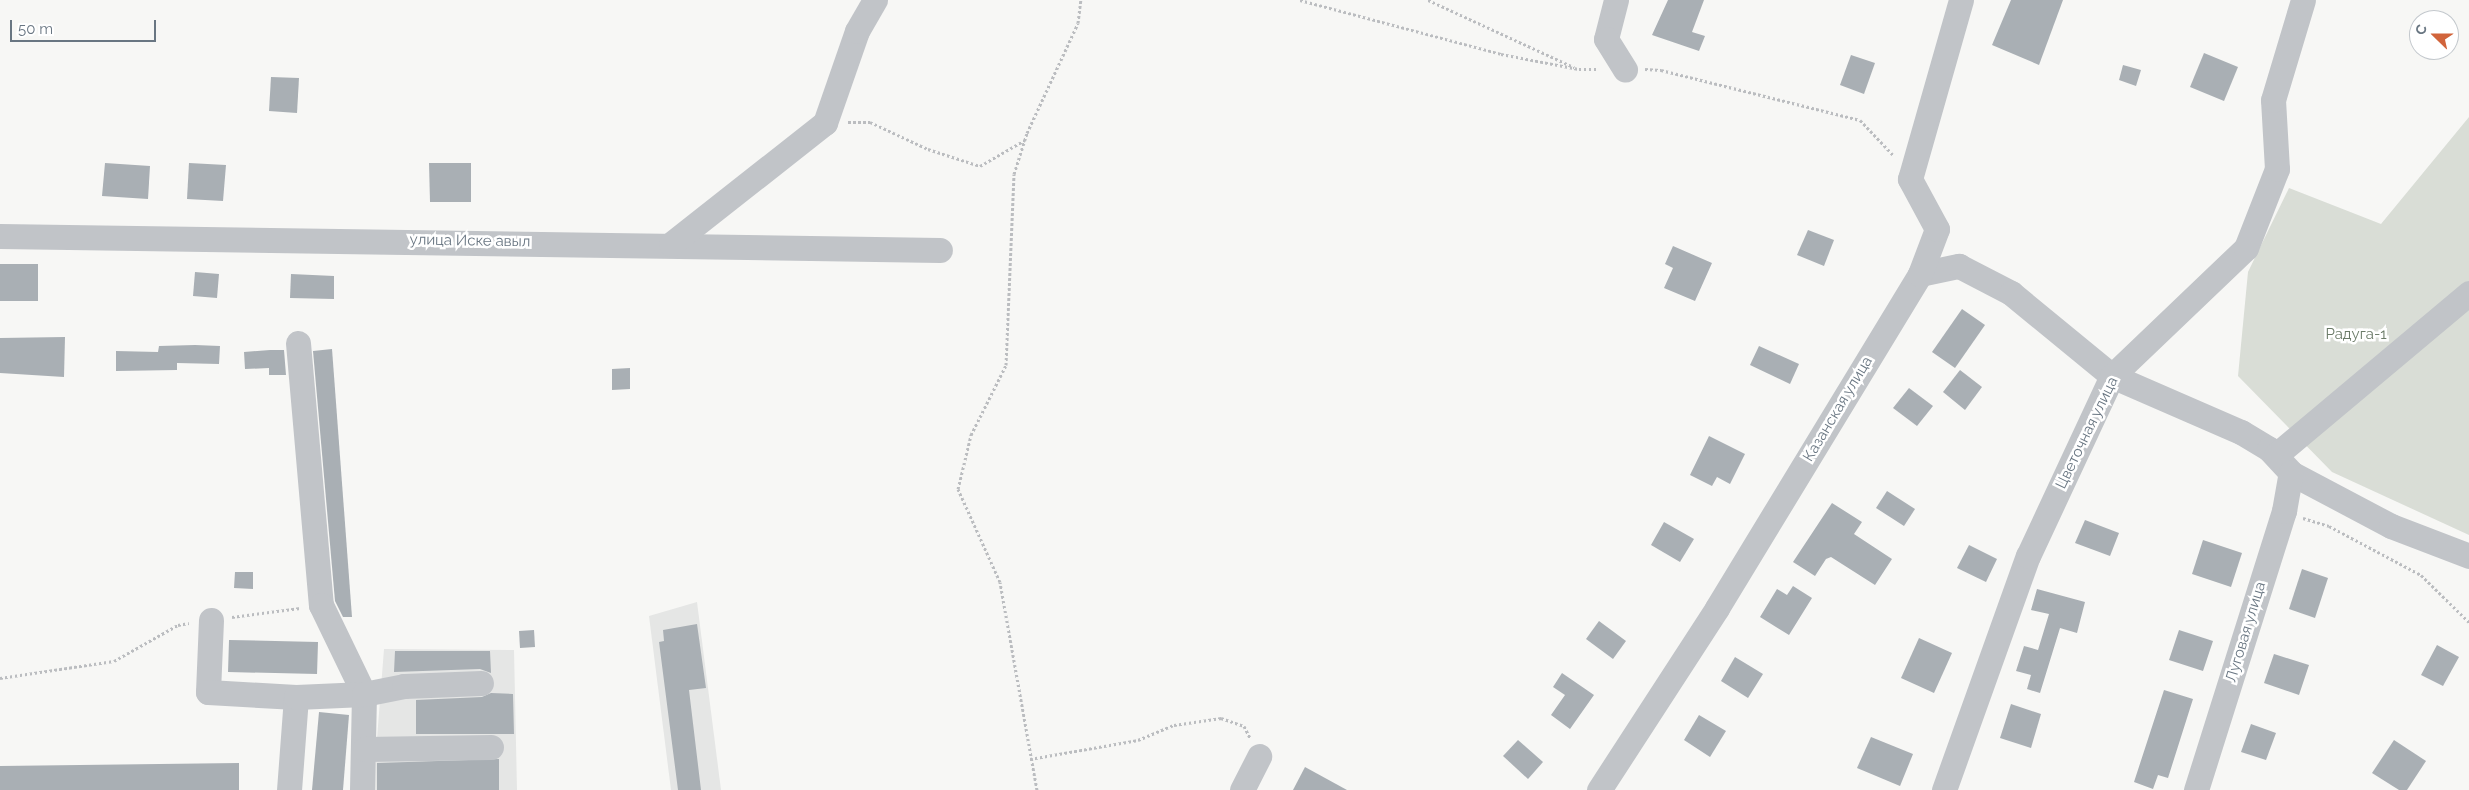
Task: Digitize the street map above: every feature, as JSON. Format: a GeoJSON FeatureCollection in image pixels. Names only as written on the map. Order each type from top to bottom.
{"type":"FeatureCollection","features":[{"type":"Feature","properties":{"kind":"street"},"geometry":{"type":"LineString","coordinates":[[671,244],[825,122],[857,31],[875,0]]}},
{"type":"Feature","properties":{"kind":"street"},"geometry":{"type":"LineString","coordinates":[[1616,0],[1606,40],[1625,69]]}},
{"type":"Feature","properties":{"kind":"street","name":"Казанская улица"},"geometry":{"type":"LineString","coordinates":[[1599,790],[1717,608],[1920,274],[1937,229],[1910,179],[1962,0]]}},
{"type":"Feature","properties":{"kind":"street","name":"Цветочная улица"},"geometry":{"type":"LineString","coordinates":[[1944,790],[2028,556],[2112,376],[2246,248],[2277,169],[2273,100],[2304,0]]}},
{"type":"Feature","properties":{"kind":"street","name":"улица Иске авыл"},"geometry":{"type":"LineString","coordinates":[[0,236],[671,244],[940,250]]}},
{"type":"Feature","properties":{"kind":"street"},"geometry":{"type":"LineString","coordinates":[[1920,274],[1959,266],[2011,293],[2112,376],[2219,421],[2284,464],[2391,526],[2465,549]]}},
{"type":"Feature","properties":{"kind":"street"},"geometry":{"type":"LineString","coordinates":[[2284,464],[2469,292]]}},
{"type":"Feature","properties":{"kind":"street"},"geometry":{"type":"LineString","coordinates":[[298,343],[321,605],[364,694],[365,749],[362,790]]}},
{"type":"Feature","properties":{"kind":"street","name":"Луговая улица"},"geometry":{"type":"LineString","coordinates":[[2196,790],[2284,511],[2284,464]]}},
{"type":"Feature","properties":{"kind":"street"},"geometry":{"type":"LineString","coordinates":[[211,620],[208,692],[296,697],[364,694],[404,686],[481,683]]}},
{"type":"Feature","properties":{"kind":"street"},"geometry":{"type":"LineString","coordinates":[[288,790],[296,697]]}},
{"type":"Feature","properties":{"kind":"street"},"geometry":{"type":"LineString","coordinates":[[365,749],[491,747]]}},
{"type":"Feature","properties":{"kind":"street"},"geometry":{"type":"LineString","coordinates":[[1242,790],[1259,756]]}},
{"type":"Feature","properties":{"kind":"path"},"geometry":{"type":"LineString","coordinates":[[1037,790],[1000,582],[958,489],[971,435],[1006,365],[1014,174],[1025,140],[1078,23],[1081,0]]}},
{"type":"Feature","properties":{"kind":"path"},"geometry":{"type":"LineString","coordinates":[[1428,0],[1579,69]]}},
{"type":"Feature","properties":{"kind":"path"},"geometry":{"type":"LineString","coordinates":[[825,122],[870,122],[928,149],[980,166],[1025,140]]}},
{"type":"Feature","properties":{"kind":"path"},"geometry":{"type":"LineString","coordinates":[[2284,511],[2329,526],[2421,575],[2469,622]]}},
{"type":"Feature","properties":{"kind":"path"},"geometry":{"type":"LineString","coordinates":[[0,678],[114,661],[178,625],[321,605]]}},
{"type":"Feature","properties":{"kind":"path"},"geometry":{"type":"LineString","coordinates":[[1030,759],[1138,740],[1174,725],[1221,718],[1244,726],[1259,756]]}},
{"type":"Feature","properties":{"kind":"shaded area"},"geometry":{"type":"Polygon","coordinates":[[[697,602],[721,790],[671,790],[649,616],[697,602]]]}},
{"type":"Feature","properties":{"kind":"shaded area"},"geometry":{"type":"Polygon","coordinates":[[[384,649],[514,650],[517,790],[373,790],[384,649]]]}},
{"type":"Feature","properties":{"kind":"green space","name":"Радуга-1"},"geometry":{"type":"Polygon","coordinates":[[[2469,117],[2469,535],[2332,472],[2238,376],[2248,272],[2289,188],[2381,224],[2469,117]]]}},
{"type":"Feature","properties":{"kind":"building"},"geometry":{"type":"Polygon","coordinates":[[[1668,0],[1704,0],[1692,32],[1705,36],[1699,51],[1652,35],[1668,0]]]}},
{"type":"Feature","properties":{"kind":"building"},"geometry":{"type":"Polygon","coordinates":[[[2011,0],[2063,0],[2039,65],[1992,45],[2011,0]]]}},
{"type":"Feature","properties":{"kind":"building"},"geometry":{"type":"Polygon","coordinates":[[[2204,53],[2238,67],[2224,101],[2190,87],[2204,53]]]}},
{"type":"Feature","properties":{"kind":"building"},"geometry":{"type":"Polygon","coordinates":[[[1851,55],[1875,63],[1864,94],[1840,85],[1851,55]]]}},
{"type":"Feature","properties":{"kind":"building"},"geometry":{"type":"Polygon","coordinates":[[[2123,65],[2141,70],[2136,86],[2119,80],[2123,65]]]}},
{"type":"Feature","properties":{"kind":"building"},"geometry":{"type":"Polygon","coordinates":[[[271,77],[299,78],[297,113],[269,111],[271,77]]]}},
{"type":"Feature","properties":{"kind":"building"},"geometry":{"type":"Polygon","coordinates":[[[105,163],[150,166],[148,199],[102,196],[105,163]]]}},
{"type":"Feature","properties":{"kind":"building"},"geometry":{"type":"Polygon","coordinates":[[[189,163],[226,165],[223,201],[187,199],[189,163]]]}},
{"type":"Feature","properties":{"kind":"building"},"geometry":{"type":"Polygon","coordinates":[[[429,163],[471,163],[471,202],[430,202],[429,163]]]}},
{"type":"Feature","properties":{"kind":"building"},"geometry":{"type":"Polygon","coordinates":[[[1808,230],[1834,240],[1824,266],[1797,255],[1808,230]]]}},
{"type":"Feature","properties":{"kind":"building"},"geometry":{"type":"Polygon","coordinates":[[[1673,246],[1712,263],[1695,301],[1664,288],[1673,268],[1665,264],[1673,246]]]}},
{"type":"Feature","properties":{"kind":"building"},"geometry":{"type":"Polygon","coordinates":[[[0,264],[38,264],[38,301],[0,301],[0,264]]]}},
{"type":"Feature","properties":{"kind":"building"},"geometry":{"type":"Polygon","coordinates":[[[195,272],[219,274],[217,298],[193,296],[195,272]]]}},
{"type":"Feature","properties":{"kind":"building"},"geometry":{"type":"Polygon","coordinates":[[[291,274],[334,276],[334,299],[290,298],[291,274]]]}},
{"type":"Feature","properties":{"kind":"building"},"geometry":{"type":"Polygon","coordinates":[[[1962,309],[1985,325],[1955,368],[1932,352],[1962,309]]]}},
{"type":"Feature","properties":{"kind":"building"},"geometry":{"type":"Polygon","coordinates":[[[65,337],[64,377],[0,373],[0,338],[65,337]]]}},
{"type":"Feature","properties":{"kind":"building"},"geometry":{"type":"Polygon","coordinates":[[[159,346],[220,346],[219,364],[177,363],[177,370],[116,371],[116,351],[158,352],[159,346]]]}},
{"type":"Feature","properties":{"kind":"building"},"geometry":{"type":"Polygon","coordinates":[[[1759,346],[1799,364],[1790,384],[1750,365],[1759,346]]]}},
{"type":"Feature","properties":{"kind":"building"},"geometry":{"type":"Polygon","coordinates":[[[332,349],[352,617],[343,617],[335,601],[313,351],[332,349]]]}},
{"type":"Feature","properties":{"kind":"building"},"geometry":{"type":"Polygon","coordinates":[[[284,350],[286,375],[269,375],[269,368],[245,369],[244,352],[284,350]]]}},
{"type":"Feature","properties":{"kind":"building"},"geometry":{"type":"Polygon","coordinates":[[[630,368],[630,389],[612,390],[612,369],[630,368]]]}},
{"type":"Feature","properties":{"kind":"building"},"geometry":{"type":"Polygon","coordinates":[[[1960,370],[1982,387],[1965,410],[1943,392],[1960,370]]]}},
{"type":"Feature","properties":{"kind":"building"},"geometry":{"type":"Polygon","coordinates":[[[1909,388],[1933,406],[1917,426],[1893,408],[1909,388]]]}},
{"type":"Feature","properties":{"kind":"building"},"geometry":{"type":"Polygon","coordinates":[[[1709,436],[1745,454],[1730,484],[1717,477],[1712,486],[1690,475],[1709,436]]]}},
{"type":"Feature","properties":{"kind":"building"},"geometry":{"type":"Polygon","coordinates":[[[1887,491],[1915,509],[1904,526],[1876,508],[1887,491]]]}},
{"type":"Feature","properties":{"kind":"building"},"geometry":{"type":"Polygon","coordinates":[[[1832,503],[1862,522],[1854,534],[1892,559],[1875,585],[1831,557],[1826,559],[1815,576],[1793,562],[1832,503]]]}},
{"type":"Feature","properties":{"kind":"building"},"geometry":{"type":"Polygon","coordinates":[[[2085,520],[2119,533],[2110,556],[2075,543],[2085,520]]]}},
{"type":"Feature","properties":{"kind":"building"},"geometry":{"type":"Polygon","coordinates":[[[1664,522],[1694,539],[1680,562],[1651,545],[1664,522]]]}},
{"type":"Feature","properties":{"kind":"building"},"geometry":{"type":"Polygon","coordinates":[[[2203,540],[2242,553],[2231,587],[2192,574],[2203,540]]]}},
{"type":"Feature","properties":{"kind":"building"},"geometry":{"type":"Polygon","coordinates":[[[1969,545],[1997,559],[1986,582],[1957,568],[1969,545]]]}},
{"type":"Feature","properties":{"kind":"building"},"geometry":{"type":"Polygon","coordinates":[[[2302,569],[2328,578],[2315,618],[2289,609],[2302,569]]]}},
{"type":"Feature","properties":{"kind":"building"},"geometry":{"type":"Polygon","coordinates":[[[235,572],[253,572],[253,589],[234,588],[235,572]]]}},
{"type":"Feature","properties":{"kind":"building"},"geometry":{"type":"Polygon","coordinates":[[[1793,586],[1812,598],[1789,635],[1760,617],[1777,589],[1787,595],[1793,586]]]}},
{"type":"Feature","properties":{"kind":"building"},"geometry":{"type":"Polygon","coordinates":[[[2037,589],[2085,602],[2077,633],[2060,628],[2040,693],[2027,689],[2031,675],[2016,671],[2024,646],[2038,650],[2049,614],[2031,610],[2037,589]]]}},
{"type":"Feature","properties":{"kind":"building"},"geometry":{"type":"Polygon","coordinates":[[[1599,621],[1626,641],[1613,659],[1586,639],[1599,621]]]}},
{"type":"Feature","properties":{"kind":"building"},"geometry":{"type":"Polygon","coordinates":[[[697,624],[706,688],[689,690],[701,790],[678,790],[659,642],[664,641],[663,630],[697,624]]]}},
{"type":"Feature","properties":{"kind":"building"},"geometry":{"type":"Polygon","coordinates":[[[534,630],[535,647],[520,648],[519,631],[534,630]]]}},
{"type":"Feature","properties":{"kind":"building"},"geometry":{"type":"Polygon","coordinates":[[[2179,630],[2213,641],[2203,671],[2169,660],[2179,630]]]}},
{"type":"Feature","properties":{"kind":"building"},"geometry":{"type":"Polygon","coordinates":[[[1919,638],[1952,653],[1934,693],[1901,678],[1919,638]]]}},
{"type":"Feature","properties":{"kind":"building"},"geometry":{"type":"Polygon","coordinates":[[[229,640],[318,642],[317,674],[228,672],[229,640]]]}},
{"type":"Feature","properties":{"kind":"building"},"geometry":{"type":"Polygon","coordinates":[[[2437,645],[2459,657],[2443,686],[2421,675],[2437,645]]]}},
{"type":"Feature","properties":{"kind":"building"},"geometry":{"type":"Polygon","coordinates":[[[395,651],[490,651],[491,673],[480,669],[394,672],[395,651]]]}},
{"type":"Feature","properties":{"kind":"building"},"geometry":{"type":"Polygon","coordinates":[[[2274,654],[2309,665],[2299,695],[2264,683],[2274,654]]]}},
{"type":"Feature","properties":{"kind":"building"},"geometry":{"type":"Polygon","coordinates":[[[1735,657],[1763,674],[1748,698],[1721,681],[1735,657]]]}},
{"type":"Feature","properties":{"kind":"building"},"geometry":{"type":"Polygon","coordinates":[[[1562,673],[1594,695],[1570,729],[1551,715],[1565,695],[1553,687],[1562,673]]]}},
{"type":"Feature","properties":{"kind":"building"},"geometry":{"type":"Polygon","coordinates":[[[2164,690],[2193,699],[2168,778],[2158,775],[2153,789],[2134,782],[2164,690]]]}},
{"type":"Feature","properties":{"kind":"building"},"geometry":{"type":"Polygon","coordinates":[[[491,693],[513,694],[514,734],[416,734],[416,700],[482,697],[491,693]]]}},
{"type":"Feature","properties":{"kind":"building"},"geometry":{"type":"Polygon","coordinates":[[[2011,704],[2041,714],[2031,748],[2000,738],[2011,704]]]}},
{"type":"Feature","properties":{"kind":"building"},"geometry":{"type":"Polygon","coordinates":[[[319,712],[349,715],[343,790],[312,790],[319,712]]]}},
{"type":"Feature","properties":{"kind":"building"},"geometry":{"type":"Polygon","coordinates":[[[1699,715],[1726,731],[1710,757],[1684,740],[1699,715]]]}},
{"type":"Feature","properties":{"kind":"building"},"geometry":{"type":"Polygon","coordinates":[[[2251,724],[2276,733],[2266,760],[2241,752],[2251,724]]]}},
{"type":"Feature","properties":{"kind":"building"},"geometry":{"type":"Polygon","coordinates":[[[1871,737],[1913,754],[1900,786],[1857,768],[1871,737]]]}},
{"type":"Feature","properties":{"kind":"building"},"geometry":{"type":"Polygon","coordinates":[[[1518,740],[1543,762],[1528,779],[1503,756],[1518,740]]]}},
{"type":"Feature","properties":{"kind":"building"},"geometry":{"type":"Polygon","coordinates":[[[2394,740],[2426,761],[2407,790],[2399,790],[2372,773],[2394,740]]]}},
{"type":"Feature","properties":{"kind":"building"},"geometry":{"type":"Polygon","coordinates":[[[499,759],[499,790],[377,790],[377,763],[499,759]]]}},
{"type":"Feature","properties":{"kind":"building"},"geometry":{"type":"Polygon","coordinates":[[[239,763],[239,790],[0,790],[0,766],[239,763]]]}},
{"type":"Feature","properties":{"kind":"building"},"geometry":{"type":"Polygon","coordinates":[[[1305,767],[1347,790],[1293,790],[1305,767]]]}}]}
